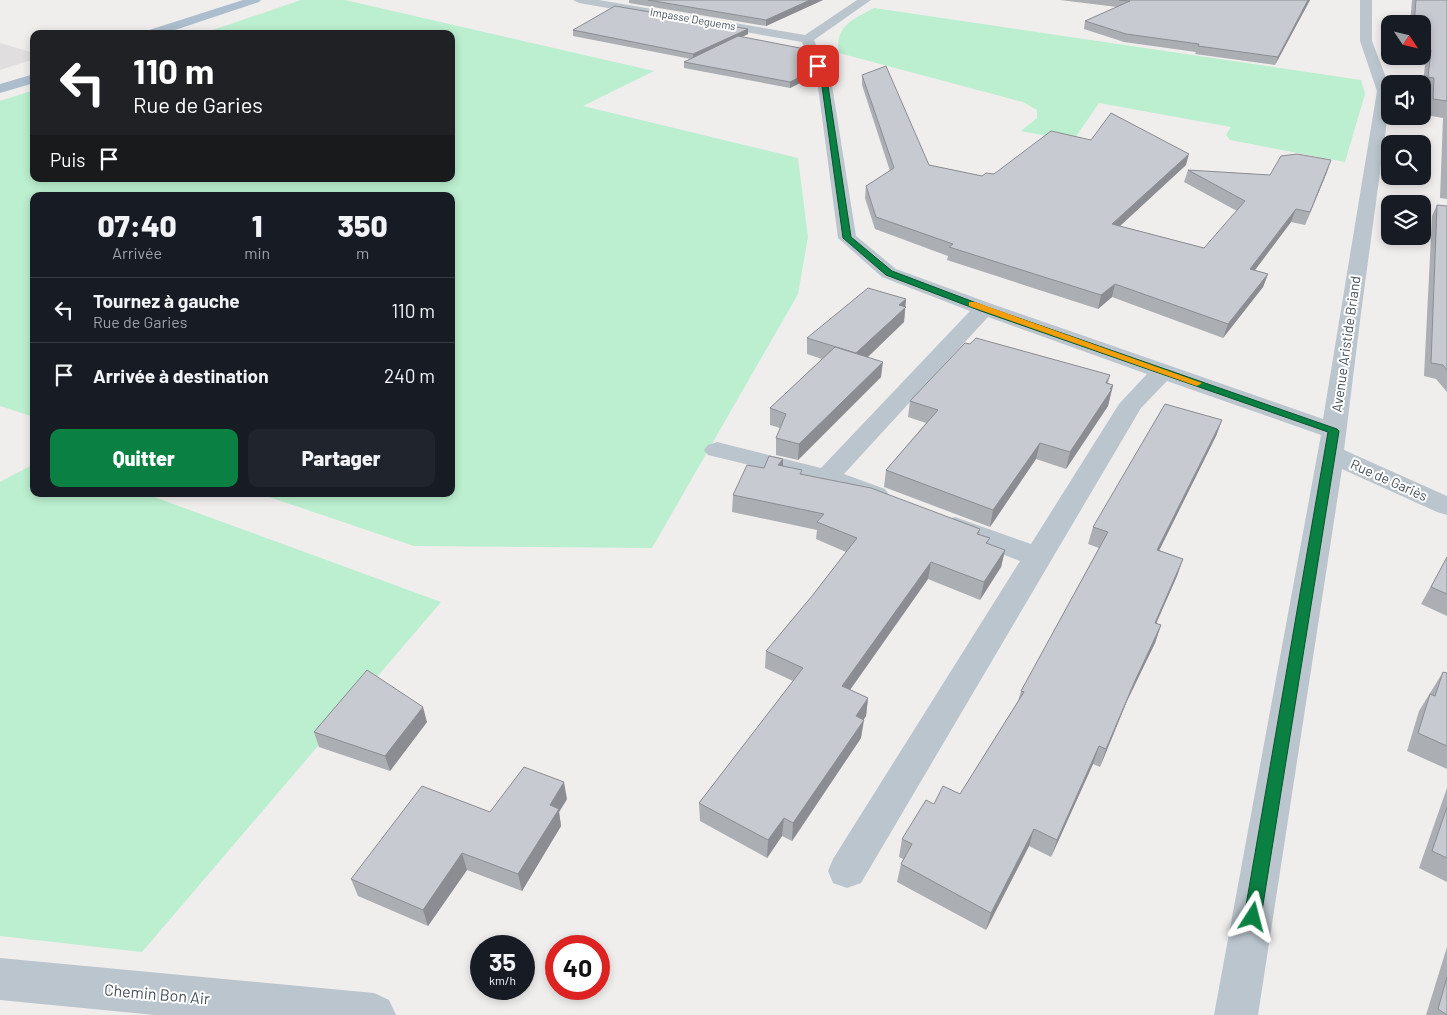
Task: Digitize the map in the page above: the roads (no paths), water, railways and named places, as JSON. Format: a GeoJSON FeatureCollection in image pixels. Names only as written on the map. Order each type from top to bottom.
{"type":"FeatureCollection","features":[{"type":"Feature","properties":{"kind":"main road"},"geometry":{"type":"LineString","coordinates":[[164,30],[259,2]]}},
{"type":"Feature","properties":{"kind":"main road"},"geometry":{"type":"LineString","coordinates":[[181,30],[259,2]]}},
{"type":"Feature","properties":{"kind":"main road"},"geometry":{"type":"LineString","coordinates":[[0,82],[30,72]]}},
{"type":"Feature","properties":{"kind":"main road"},"geometry":{"type":"LineString","coordinates":[[0,89],[30,79]]}},
{"type":"Feature","properties":{"kind":"street","name":"Impasse Deguems"},"geometry":{"type":"LineString","coordinates":[[579,0],[807,39]]}},
{"type":"Feature","properties":{"kind":"street"},"geometry":{"type":"LineString","coordinates":[[807,39],[865,0]]}},
{"type":"Feature","properties":{"kind":"street","name":"Avenue Aristide Briand"},"geometry":{"type":"LineString","coordinates":[[1236,1015],[1332,442],[1384,91],[1366,41],[1366,0]]}},
{"type":"Feature","properties":{"kind":"street","name":"Rue de Gariès"},"geometry":{"type":"LineString","coordinates":[[807,39],[824,79],[847,238],[889,273],[984,309],[1163,371],[1332,442],[1447,506]]}},
{"type":"Feature","properties":{"kind":"street"},"geometry":{"type":"LineString","coordinates":[[827,477],[984,309]]}},
{"type":"Feature","properties":{"kind":"street"},"geometry":{"type":"LineString","coordinates":[[847,871],[1131,404],[1163,371]]}},
{"type":"Feature","properties":{"kind":"street"},"geometry":{"type":"LineString","coordinates":[[717,450],[827,477],[900,505]]}},
{"type":"Feature","properties":{"kind":"street"},"geometry":{"type":"LineString","coordinates":[[937,519],[1038,558]]}},
{"type":"Feature","properties":{"kind":"street","name":"Chemin Bon Air"},"geometry":{"type":"LineString","coordinates":[[0,979],[374,1015]]}}]}
